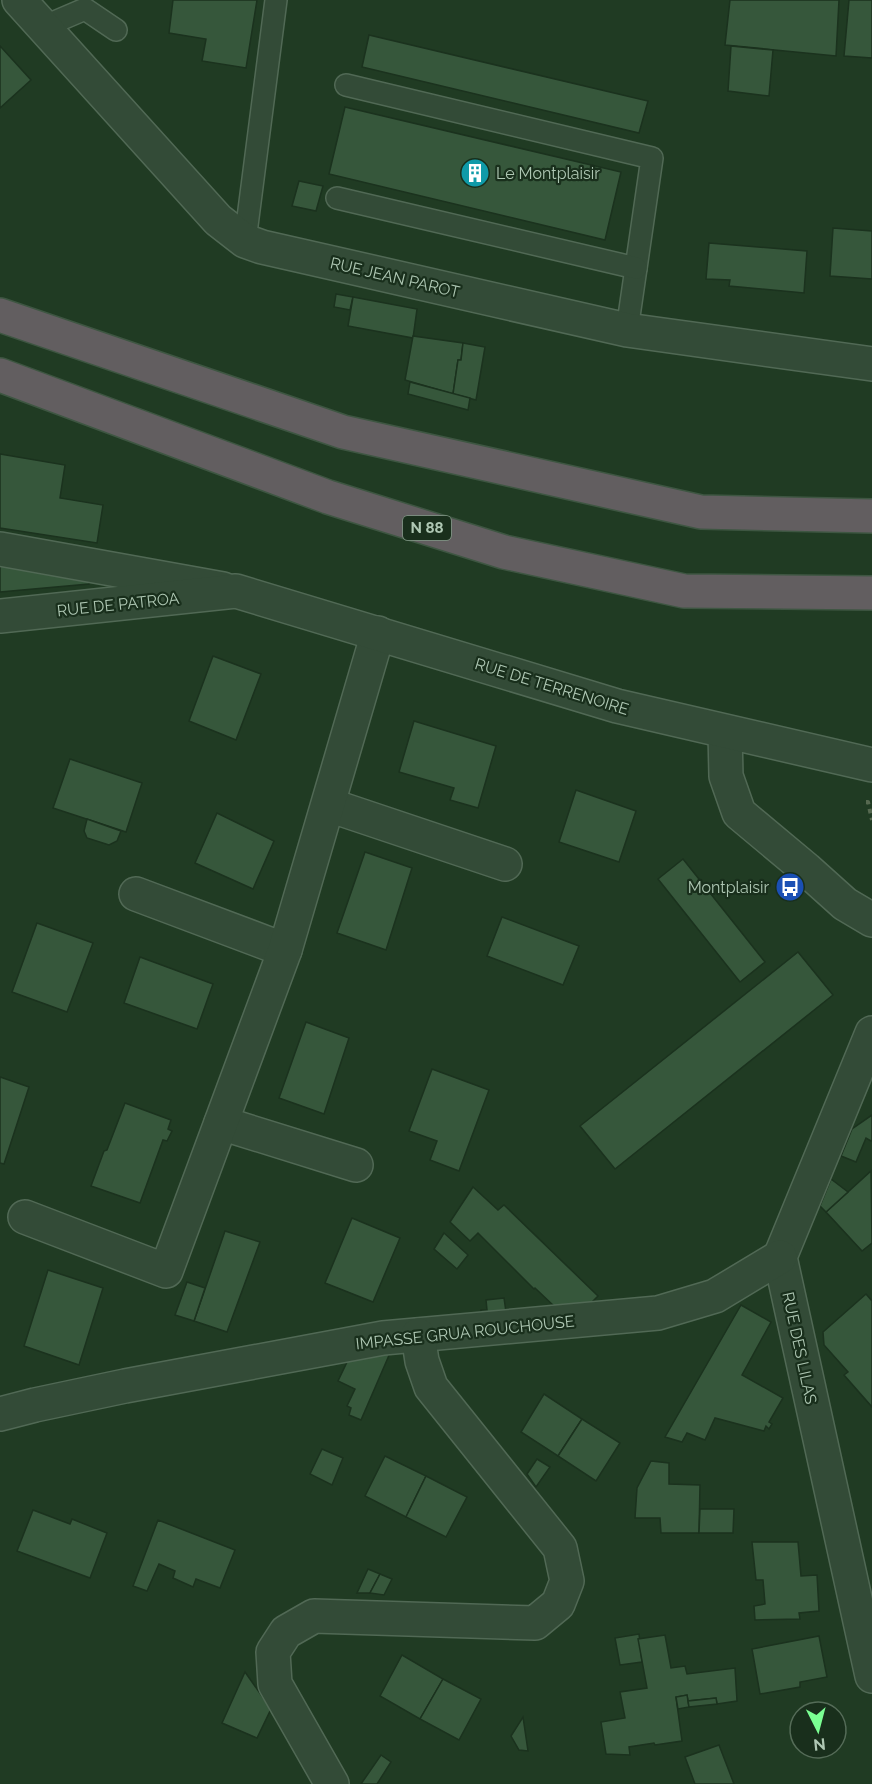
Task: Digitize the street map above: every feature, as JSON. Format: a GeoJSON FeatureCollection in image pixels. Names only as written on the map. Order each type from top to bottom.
{"type":"FeatureCollection","features":[{"type":"Feature","properties":{"kind":"highway"},"geometry":{"type":"LineString","coordinates":[[0,315],[355,435],[700,512],[872,516]]}},
{"type":"Feature","properties":{"kind":"highway","name":"N 88"},"geometry":{"type":"LineString","coordinates":[[0,375],[328,497],[504,552],[684,591],[872,593]]}},
{"type":"Feature","properties":{"kind":"street","name":"RUE JEAN PAROT"},"geometry":{"type":"LineString","coordinates":[[19,0],[56,15],[218,220],[245,241],[262,247],[627,330],[872,364]]}},
{"type":"Feature","properties":{"kind":"street","name":"RUE DE TERRENOIRE"},"geometry":{"type":"LineString","coordinates":[[0,549],[237,591],[617,706],[872,765]]}},
{"type":"Feature","properties":{"kind":"street","name":"RUE DE PATROA"},"geometry":{"type":"LineString","coordinates":[[0,616],[237,591]]}},
{"type":"Feature","properties":{"kind":"street"},"geometry":{"type":"LineString","coordinates":[[25,1217],[166,1271],[285,950],[378,633]]}},
{"type":"Feature","properties":{"kind":"street"},"geometry":{"type":"LineString","coordinates":[[726,732],[726,776],[739,813],[806,868],[845,904],[872,920]]}},
{"type":"Feature","properties":{"kind":"street"},"geometry":{"type":"LineString","coordinates":[[329,805],[505,864]]}},
{"type":"Feature","properties":{"kind":"street"},"geometry":{"type":"LineString","coordinates":[[136,894],[285,950]]}},
{"type":"Feature","properties":{"kind":"street"},"geometry":{"type":"LineString","coordinates":[[780,1257],[872,1032]]}},
{"type":"Feature","properties":{"kind":"street"},"geometry":{"type":"LineString","coordinates":[[221,1123],[356,1165]]}},
{"type":"Feature","properties":{"kind":"street","name":"IMPASSE GRUA ROUCHOUSE"},"geometry":{"type":"LineString","coordinates":[[0,1414],[137,1384],[383,1338],[658,1313],[715,1296],[780,1257]]}},
{"type":"Feature","properties":{"kind":"street","name":"RUE DES LILAS"},"geometry":{"type":"LineString","coordinates":[[780,1257],[872,1676]]}},
{"type":"Feature","properties":{"kind":"street"},"geometry":{"type":"LineString","coordinates":[[332,1784],[274,1684],[273,1652],[286,1632],[314,1616],[534,1623],[558,1605],[567,1581],[560,1548],[431,1387],[422,1361],[418,1335]]}},
{"type":"Feature","properties":{"kind":"lane"},"geometry":{"type":"LineString","coordinates":[[245,241],[276,0]]}},
{"type":"Feature","properties":{"kind":"lane"},"geometry":{"type":"LineString","coordinates":[[56,15],[85,9],[116,30]]}},
{"type":"Feature","properties":{"kind":"lane"},"geometry":{"type":"LineString","coordinates":[[346,85],[652,158],[627,330]]}},
{"type":"Feature","properties":{"kind":"lane"},"geometry":{"type":"LineString","coordinates":[[337,198],[636,268]]}},
{"type":"Feature","properties":{"kind":"path"},"geometry":{"type":"LineString","coordinates":[[868,802],[872,820]]}},
{"type":"Feature","properties":{"kind":"building"},"geometry":{"type":"Polygon","coordinates":[[[173,0],[257,0],[246,68],[202,61],[206,39],[169,33],[173,0]]]}},
{"type":"Feature","properties":{"kind":"building"},"geometry":{"type":"Polygon","coordinates":[[[730,0],[839,0],[836,56],[725,45],[730,0]]]}},
{"type":"Feature","properties":{"kind":"building"},"geometry":{"type":"Polygon","coordinates":[[[849,0],[872,0],[872,58],[844,56],[849,0]]]}},
{"type":"Feature","properties":{"kind":"building"},"geometry":{"type":"Polygon","coordinates":[[[369,35],[648,101],[639,133],[362,67],[369,35]]]}},
{"type":"Feature","properties":{"kind":"building"},"geometry":{"type":"Polygon","coordinates":[[[0,46],[31,80],[0,108],[0,46]]]}},
{"type":"Feature","properties":{"kind":"building"},"geometry":{"type":"Polygon","coordinates":[[[731,46],[773,50],[769,96],[728,91],[731,46]]]}},
{"type":"Feature","properties":{"kind":"building","name":"Le Montplaisir"},"geometry":{"type":"Polygon","coordinates":[[[345,107],[621,172],[605,240],[329,174],[345,107]]]}},
{"type":"Feature","properties":{"kind":"building"},"geometry":{"type":"Polygon","coordinates":[[[299,181],[323,186],[316,211],[292,206],[299,181]]]}},
{"type":"Feature","properties":{"kind":"building"},"geometry":{"type":"Polygon","coordinates":[[[833,228],[872,231],[872,279],[830,276],[833,228]]]}},
{"type":"Feature","properties":{"kind":"building"},"geometry":{"type":"Polygon","coordinates":[[[709,243],[807,251],[804,293],[729,286],[730,280],[706,279],[709,243]]]}},
{"type":"Feature","properties":{"kind":"building"},"geometry":{"type":"Polygon","coordinates":[[[336,294],[353,297],[350,310],[334,307],[336,294]]]}},
{"type":"Feature","properties":{"kind":"building"},"geometry":{"type":"Polygon","coordinates":[[[353,297],[417,309],[413,338],[348,326],[353,297]]]}},
{"type":"Feature","properties":{"kind":"building"},"geometry":{"type":"Polygon","coordinates":[[[413,336],[463,343],[453,394],[405,380],[413,336]]]}},
{"type":"Feature","properties":{"kind":"building"},"geometry":{"type":"Polygon","coordinates":[[[463,343],[485,347],[476,400],[453,394],[463,343]]]}},
{"type":"Feature","properties":{"kind":"building"},"geometry":{"type":"Polygon","coordinates":[[[410,382],[470,398],[468,410],[408,394],[410,382]]]}},
{"type":"Feature","properties":{"kind":"building"},"geometry":{"type":"Polygon","coordinates":[[[0,454],[65,465],[60,498],[103,505],[97,543],[0,528],[0,454]]]}},
{"type":"Feature","properties":{"kind":"building"},"geometry":{"type":"Polygon","coordinates":[[[0,563],[90,579],[89,584],[0,592],[0,563]]]}},
{"type":"Feature","properties":{"kind":"building"},"geometry":{"type":"Polygon","coordinates":[[[213,656],[261,674],[236,740],[189,721],[213,656]]]}},
{"type":"Feature","properties":{"kind":"building"},"geometry":{"type":"Polygon","coordinates":[[[414,721],[496,746],[478,808],[450,800],[454,788],[399,772],[414,721]]]}},
{"type":"Feature","properties":{"kind":"building"},"geometry":{"type":"Polygon","coordinates":[[[70,759],[142,783],[126,832],[53,808],[70,759]]]}},
{"type":"Feature","properties":{"kind":"building"},"geometry":{"type":"Polygon","coordinates":[[[576,790],[636,811],[619,862],[559,842],[576,790]]]}},
{"type":"Feature","properties":{"kind":"building"},"geometry":{"type":"Polygon","coordinates":[[[217,813],[274,841],[253,889],[195,863],[217,813]]]}},
{"type":"Feature","properties":{"kind":"building"},"geometry":{"type":"Polygon","coordinates":[[[87,819],[121,831],[117,841],[109,845],[87,838],[84,831],[87,819]]]}},
{"type":"Feature","properties":{"kind":"building"},"geometry":{"type":"Polygon","coordinates":[[[365,852],[412,868],[386,950],[337,933],[365,852]]]}},
{"type":"Feature","properties":{"kind":"building"},"geometry":{"type":"Polygon","coordinates":[[[683,859],[765,962],[740,982],[658,879],[683,859]]]}},
{"type":"Feature","properties":{"kind":"building"},"geometry":{"type":"Polygon","coordinates":[[[502,917],[579,946],[563,985],[487,956],[502,917]]]}},
{"type":"Feature","properties":{"kind":"building"},"geometry":{"type":"Polygon","coordinates":[[[37,923],[93,943],[67,1012],[12,992],[37,923]]]}},
{"type":"Feature","properties":{"kind":"building"},"geometry":{"type":"Polygon","coordinates":[[[798,952],[833,995],[615,1169],[580,1126],[798,952]]]}},
{"type":"Feature","properties":{"kind":"building"},"geometry":{"type":"Polygon","coordinates":[[[140,957],[213,984],[197,1029],[124,1003],[140,957]]]}},
{"type":"Feature","properties":{"kind":"building"},"geometry":{"type":"Polygon","coordinates":[[[306,1022],[349,1038],[324,1114],[279,1098],[306,1022]]]}},
{"type":"Feature","properties":{"kind":"building"},"geometry":{"type":"Polygon","coordinates":[[[432,1069],[489,1090],[459,1171],[430,1160],[437,1141],[409,1131],[432,1069]]]}},
{"type":"Feature","properties":{"kind":"building"},"geometry":{"type":"Polygon","coordinates":[[[0,1077],[29,1087],[4,1164],[0,1163],[0,1077]]]}},
{"type":"Feature","properties":{"kind":"building"},"geometry":{"type":"Polygon","coordinates":[[[125,1103],[171,1120],[168,1129],[172,1131],[167,1141],[163,1140],[140,1203],[91,1186],[125,1103]]]}},
{"type":"Feature","properties":{"kind":"building"},"geometry":{"type":"Polygon","coordinates":[[[872,1115],[872,1140],[866,1138],[856,1162],[841,1156],[852,1129],[872,1115]]]}},
{"type":"Feature","properties":{"kind":"building"},"geometry":{"type":"Polygon","coordinates":[[[871,1171],[872,1243],[862,1251],[826,1212],[871,1171]]]}},
{"type":"Feature","properties":{"kind":"building"},"geometry":{"type":"Polygon","coordinates":[[[831,1179],[848,1192],[826,1212],[820,1206],[831,1179]]]}},
{"type":"Feature","properties":{"kind":"building"},"geometry":{"type":"Polygon","coordinates":[[[473,1187],[498,1210],[504,1205],[598,1296],[590,1304],[555,1307],[478,1233],[470,1241],[450,1222],[473,1187]]]}},
{"type":"Feature","properties":{"kind":"building"},"geometry":{"type":"Polygon","coordinates":[[[352,1218],[400,1238],[373,1302],[325,1283],[352,1218]]]}},
{"type":"Feature","properties":{"kind":"building"},"geometry":{"type":"Polygon","coordinates":[[[225,1231],[260,1242],[227,1332],[194,1321],[225,1231]]]}},
{"type":"Feature","properties":{"kind":"building"},"geometry":{"type":"Polygon","coordinates":[[[444,1233],[468,1255],[457,1269],[434,1249],[444,1233]]]}},
{"type":"Feature","properties":{"kind":"building"},"geometry":{"type":"Polygon","coordinates":[[[48,1270],[103,1288],[79,1365],[24,1346],[48,1270]]]}},
{"type":"Feature","properties":{"kind":"building"},"geometry":{"type":"Polygon","coordinates":[[[187,1282],[205,1288],[194,1321],[175,1315],[187,1282]]]}},
{"type":"Feature","properties":{"kind":"building"},"geometry":{"type":"Polygon","coordinates":[[[866,1294],[872,1301],[872,1407],[844,1375],[848,1372],[824,1345],[823,1332],[866,1294]]]}},
{"type":"Feature","properties":{"kind":"building"},"geometry":{"type":"Polygon","coordinates":[[[504,1298],[506,1312],[481,1314],[481,1310],[487,1310],[486,1300],[504,1298]]]}},
{"type":"Feature","properties":{"kind":"building"},"geometry":{"type":"Polygon","coordinates":[[[741,1305],[771,1322],[742,1375],[783,1398],[769,1422],[772,1424],[769,1429],[766,1426],[764,1431],[715,1418],[705,1440],[687,1433],[682,1442],[665,1437],[741,1305]]]}},
{"type":"Feature","properties":{"kind":"building"},"geometry":{"type":"Polygon","coordinates":[[[390,1353],[361,1420],[349,1415],[351,1408],[347,1406],[355,1389],[338,1381],[349,1358],[390,1353]]]}},
{"type":"Feature","properties":{"kind":"building"},"geometry":{"type":"Polygon","coordinates":[[[544,1394],[582,1419],[558,1456],[521,1432],[544,1394]]]}},
{"type":"Feature","properties":{"kind":"building"},"geometry":{"type":"Polygon","coordinates":[[[582,1419],[620,1443],[596,1481],[558,1456],[582,1419]]]}},
{"type":"Feature","properties":{"kind":"building"},"geometry":{"type":"Polygon","coordinates":[[[322,1449],[343,1458],[332,1485],[310,1474],[322,1449]]]}},
{"type":"Feature","properties":{"kind":"building"},"geometry":{"type":"Polygon","coordinates":[[[385,1456],[426,1476],[406,1517],[365,1496],[385,1456]]]}},
{"type":"Feature","properties":{"kind":"building"},"geometry":{"type":"Polygon","coordinates":[[[537,1459],[550,1467],[536,1487],[527,1474],[537,1459]]]}},
{"type":"Feature","properties":{"kind":"building"},"geometry":{"type":"Polygon","coordinates":[[[651,1461],[669,1463],[669,1484],[700,1485],[699,1533],[661,1533],[660,1518],[635,1518],[637,1488],[651,1461]]]}},
{"type":"Feature","properties":{"kind":"building"},"geometry":{"type":"Polygon","coordinates":[[[426,1476],[467,1497],[446,1537],[406,1517],[426,1476]]]}},
{"type":"Feature","properties":{"kind":"building"},"geometry":{"type":"Polygon","coordinates":[[[700,1509],[734,1509],[733,1533],[699,1533],[700,1509]]]}},
{"type":"Feature","properties":{"kind":"building"},"geometry":{"type":"Polygon","coordinates":[[[33,1510],[70,1524],[72,1519],[107,1533],[90,1578],[17,1551],[33,1510]]]}},
{"type":"Feature","properties":{"kind":"building"},"geometry":{"type":"Polygon","coordinates":[[[158,1520],[235,1550],[220,1588],[196,1579],[193,1587],[173,1578],[175,1571],[159,1564],[147,1591],[133,1586],[158,1520]]]}},
{"type":"Feature","properties":{"kind":"building"},"geometry":{"type":"Polygon","coordinates":[[[752,1542],[798,1542],[801,1576],[817,1575],[819,1611],[799,1613],[800,1619],[755,1620],[754,1606],[765,1604],[763,1580],[756,1580],[752,1542]]]}},
{"type":"Feature","properties":{"kind":"building"},"geometry":{"type":"Polygon","coordinates":[[[368,1569],[380,1574],[370,1593],[357,1593],[368,1569]]]}},
{"type":"Feature","properties":{"kind":"building"},"geometry":{"type":"Polygon","coordinates":[[[380,1574],[392,1579],[384,1595],[370,1593],[380,1574]]]}},
{"type":"Feature","properties":{"kind":"building"},"geometry":{"type":"Polygon","coordinates":[[[639,1634],[642,1662],[620,1665],[615,1638],[639,1634]]]}},
{"type":"Feature","properties":{"kind":"building"},"geometry":{"type":"Polygon","coordinates":[[[665,1635],[671,1668],[685,1666],[687,1674],[735,1668],[737,1701],[717,1704],[716,1698],[688,1701],[687,1695],[676,1697],[682,1741],[629,1747],[630,1755],[606,1754],[601,1722],[625,1718],[620,1692],[647,1688],[638,1639],[665,1635]]]}},
{"type":"Feature","properties":{"kind":"building"},"geometry":{"type":"Polygon","coordinates":[[[819,1636],[827,1677],[800,1682],[800,1687],[760,1694],[752,1649],[819,1636]]]}},
{"type":"Feature","properties":{"kind":"building"},"geometry":{"type":"Polygon","coordinates":[[[402,1655],[443,1679],[420,1719],[380,1696],[402,1655]]]}},
{"type":"Feature","properties":{"kind":"building"},"geometry":{"type":"Polygon","coordinates":[[[245,1672],[271,1709],[257,1738],[222,1723],[245,1672]]]}},
{"type":"Feature","properties":{"kind":"building"},"geometry":{"type":"Polygon","coordinates":[[[443,1679],[481,1699],[459,1740],[420,1719],[443,1679]]]}},
{"type":"Feature","properties":{"kind":"building"},"geometry":{"type":"Polygon","coordinates":[[[687,1695],[689,1707],[678,1709],[676,1697],[687,1695]]]}},
{"type":"Feature","properties":{"kind":"building"},"geometry":{"type":"Polygon","coordinates":[[[716,1698],[717,1704],[689,1707],[688,1701],[716,1698]]]}},
{"type":"Feature","properties":{"kind":"building"},"geometry":{"type":"Polygon","coordinates":[[[523,1717],[528,1751],[519,1750],[511,1736],[523,1717]]]}},
{"type":"Feature","properties":{"kind":"building"},"geometry":{"type":"Polygon","coordinates":[[[719,1745],[734,1784],[695,1784],[685,1757],[719,1745]]]}},
{"type":"Feature","properties":{"kind":"building"},"geometry":{"type":"Polygon","coordinates":[[[381,1755],[391,1762],[377,1784],[361,1784],[381,1755]]]}},
{"type":"Feature","properties":{"kind":"place","name":"Le Montplaisir"},"geometry":{"type":"Point","coordinates":[475,173]}},
{"type":"Feature","properties":{"kind":"place","name":"Montplaisir"},"geometry":{"type":"Point","coordinates":[790,887]}}]}
